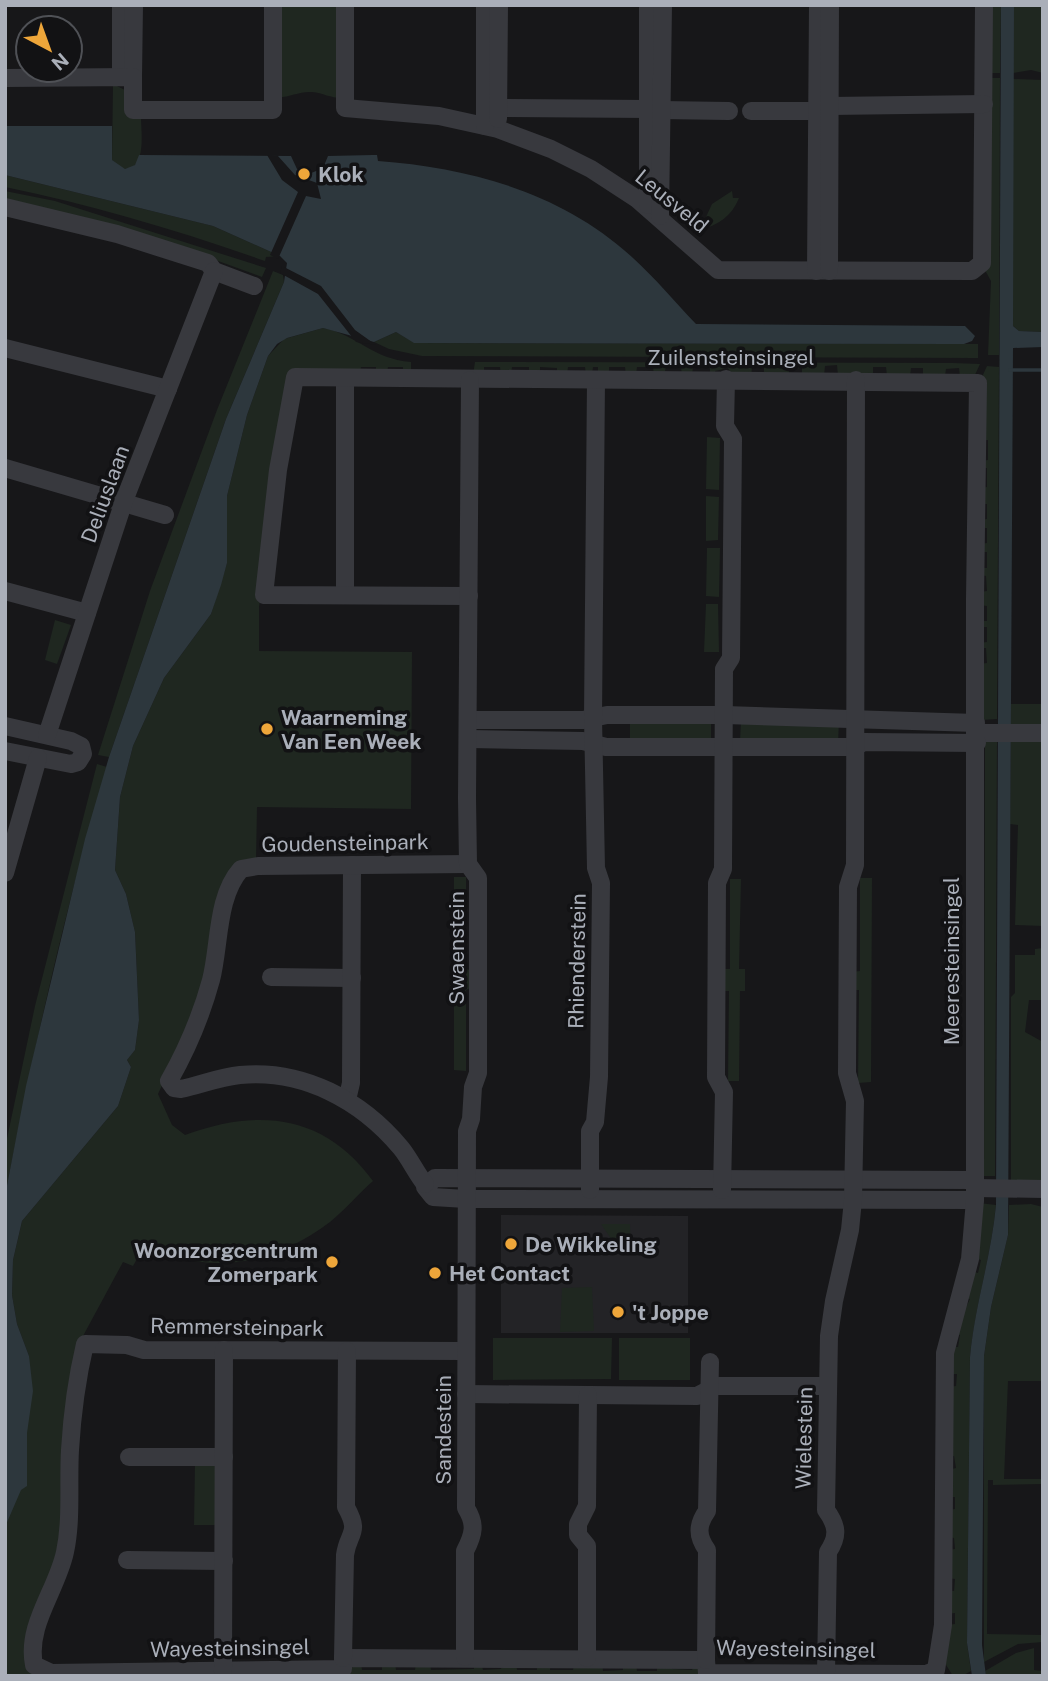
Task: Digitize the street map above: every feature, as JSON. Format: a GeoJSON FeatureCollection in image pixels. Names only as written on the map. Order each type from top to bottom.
{"type":"FeatureCollection","features":[{"type":"Feature","properties":{"kind":"street"},"geometry":{"type":"LineString","coordinates":[[121,5],[127,77],[133,110],[273,110],[273,5]]}},
{"type":"Feature","properties":{"kind":"street"},"geometry":{"type":"LineString","coordinates":[[127,77],[134,5]]}},
{"type":"Feature","properties":{"kind":"street","name":"Leusveld"},"geometry":{"type":"LineString","coordinates":[[345,5],[345,108],[439,116],[492,128],[570,158],[654,212],[718,270],[972,271],[978,268],[983,260],[984,104]]}},
{"type":"Feature","properties":{"kind":"street"},"geometry":{"type":"LineString","coordinates":[[485,5],[492,128]]}},
{"type":"Feature","properties":{"kind":"street"},"geometry":{"type":"LineString","coordinates":[[492,128],[498,108],[499,5]]}},
{"type":"Feature","properties":{"kind":"street"},"geometry":{"type":"LineString","coordinates":[[648,5],[655,109]]}},
{"type":"Feature","properties":{"kind":"street"},"geometry":{"type":"LineString","coordinates":[[654,212],[655,109],[663,5]]}},
{"type":"Feature","properties":{"kind":"street"},"geometry":{"type":"LineString","coordinates":[[818,5],[824,108]]}},
{"type":"Feature","properties":{"kind":"street"},"geometry":{"type":"LineString","coordinates":[[822,271],[824,108],[830,5]]}},
{"type":"Feature","properties":{"kind":"street"},"geometry":{"type":"LineString","coordinates":[[751,111],[984,104],[984,5]]}},
{"type":"Feature","properties":{"kind":"street"},"geometry":{"type":"LineString","coordinates":[[5,78],[127,77]]}},
{"type":"Feature","properties":{"kind":"street"},"geometry":{"type":"LineString","coordinates":[[498,108],[729,111]]}},
{"type":"Feature","properties":{"kind":"street"},"geometry":{"type":"LineString","coordinates":[[5,207],[117,234],[208,263],[215,271],[254,286]]}},
{"type":"Feature","properties":{"kind":"street","name":"Deliuslaan"},"geometry":{"type":"LineString","coordinates":[[47,735],[124,501],[215,271]]}},
{"type":"Feature","properties":{"kind":"street"},"geometry":{"type":"LineString","coordinates":[[5,348],[168,389]]}},
{"type":"Feature","properties":{"kind":"street","name":"Zuilensteinsingel"},"geometry":{"type":"LineString","coordinates":[[345,594],[264,595],[269,537],[295,377],[978,383],[981,733]]}},
{"type":"Feature","properties":{"kind":"street"},"geometry":{"type":"LineString","coordinates":[[345,378],[345,594],[469,596]]}},
{"type":"Feature","properties":{"kind":"street"},"geometry":{"type":"LineString","coordinates":[[722,1199],[724,1092],[716,1077],[717,883],[723,869],[724,669],[732,658],[733,439],[725,426],[726,379]]}},
{"type":"Feature","properties":{"kind":"street","name":"Swaenstein"},"geometry":{"type":"LineString","coordinates":[[466,1199],[467,1131],[471,1119],[472,1087],[478,1073],[478,877],[468,864],[470,380]]}},
{"type":"Feature","properties":{"kind":"street","name":"Rhienderstein"},"geometry":{"type":"LineString","coordinates":[[590,1199],[590,1131],[595,1122],[599,1077],[601,884],[596,869],[593,743],[596,380]]}},
{"type":"Feature","properties":{"kind":"street","name":"Wielestein"},"geometry":{"type":"LineString","coordinates":[[826,1673],[828,1552],[835,1541],[835,1523],[826,1510],[828,1386],[834,1301],[850,1230],[853,1200],[855,1101],[847,1073],[847,981],[848,887],[855,865],[856,380]]}},
{"type":"Feature","properties":{"kind":"street"},"geometry":{"type":"LineString","coordinates":[[5,468],[165,515]]}},
{"type":"Feature","properties":{"kind":"street"},"geometry":{"type":"LineString","coordinates":[[5,592],[87,613]]}},
{"type":"Feature","properties":{"kind":"street"},"geometry":{"type":"LineString","coordinates":[[470,720],[593,718],[607,715],[725,715],[856,719],[981,733]]}},
{"type":"Feature","properties":{"kind":"street"},"geometry":{"type":"LineString","coordinates":[[5,726],[78,744],[82,756],[73,764],[5,751]]}},
{"type":"Feature","properties":{"kind":"street"},"geometry":{"type":"LineString","coordinates":[[470,739],[593,743],[606,747],[855,747],[864,742],[981,733],[1043,733]]}},
{"type":"Feature","properties":{"kind":"street","name":"Meeresteinsingel"},"geometry":{"type":"LineString","coordinates":[[977,1189],[974,827],[981,733]]}},
{"type":"Feature","properties":{"kind":"street"},"geometry":{"type":"LineString","coordinates":[[5,873],[38,758]]}},
{"type":"Feature","properties":{"kind":"street","name":"Goudensteinpark"},"geometry":{"type":"LineString","coordinates":[[347,1100],[311,1084],[271,1076],[229,1077],[181,1089],[169,1084],[211,981],[225,905],[238,873],[245,867],[258,866],[468,864]]}},
{"type":"Feature","properties":{"kind":"street"},"geometry":{"type":"LineString","coordinates":[[352,865],[351,1083],[347,1100],[391,1137],[425,1184],[426,1193],[433,1197],[853,1200],[977,1189]]}},
{"type":"Feature","properties":{"kind":"street"},"geometry":{"type":"LineString","coordinates":[[271,977],[352,978]]}},
{"type":"Feature","properties":{"kind":"street"},"geometry":{"type":"LineString","coordinates":[[425,1184],[435,1178],[852,1179],[977,1189],[1043,1189]]}},
{"type":"Feature","properties":{"kind":"street","name":"Wayesteinsingel"},"geometry":{"type":"LineString","coordinates":[[34,1665],[51,1673],[343,1670],[343,1658],[465,1657],[706,1660],[707,1673],[926,1674],[936,1670],[943,1625],[945,1353],[970,1259],[977,1189]]}},
{"type":"Feature","properties":{"kind":"street","name":"Sandestein"},"geometry":{"type":"LineString","coordinates":[[465,1657],[465,1551],[474,1528],[474,1520],[466,1508],[466,1199]]}},
{"type":"Feature","properties":{"kind":"street","name":"Remmersteinpark"},"geometry":{"type":"LineString","coordinates":[[34,1665],[36,1633],[42,1609],[65,1553],[69,1524],[70,1448],[85,1344],[127,1345],[144,1350],[466,1351]]}},
{"type":"Feature","properties":{"kind":"street"},"geometry":{"type":"LineString","coordinates":[[223,1672],[224,1350]]}},
{"type":"Feature","properties":{"kind":"street"},"geometry":{"type":"LineString","coordinates":[[343,1658],[345,1555],[354,1527],[346,1507],[346,1351]]}},
{"type":"Feature","properties":{"kind":"street"},"geometry":{"type":"LineString","coordinates":[[706,1660],[707,1550],[700,1540],[699,1530],[700,1521],[707,1511],[710,1362]]}},
{"type":"Feature","properties":{"kind":"street"},"geometry":{"type":"LineString","coordinates":[[466,1394],[697,1396],[716,1386],[828,1386]]}},
{"type":"Feature","properties":{"kind":"street"},"geometry":{"type":"LineString","coordinates":[[587,1658],[587,1546],[578,1535],[578,1524],[587,1506],[588,1395]]}},
{"type":"Feature","properties":{"kind":"street"},"geometry":{"type":"LineString","coordinates":[[129,1457],[224,1457]]}},
{"type":"Feature","properties":{"kind":"street"},"geometry":{"type":"LineString","coordinates":[[127,1560],[223,1562]]}},
{"type":"Feature","properties":{"kind":"shaded area"},"geometry":{"type":"Polygon","coordinates":[[[276,5],[343,5],[342,98],[312,92],[276,97],[276,5]]]}},
{"type":"Feature","properties":{"kind":"shaded area"},"geometry":{"type":"Polygon","coordinates":[[[990,5],[1001,5],[1000,73],[990,73],[990,5]]]}},
{"type":"Feature","properties":{"kind":"shaded area"},"geometry":{"type":"Polygon","coordinates":[[[1001,5],[1014,5],[1013,326],[1019,331],[1043,332],[1043,347],[1013,348],[1008,1235],[991,1307],[984,1356],[982,1645],[986,1676],[972,1676],[967,1643],[970,1357],[996,1205],[1001,5]]]}},
{"type":"Feature","properties":{"kind":"shaded area"},"geometry":{"type":"Polygon","coordinates":[[[1014,5],[1043,5],[1043,73],[1031,70],[1013,73],[1014,5]]]}},
{"type":"Feature","properties":{"kind":"shaded area"},"geometry":{"type":"Polygon","coordinates":[[[991,78],[1000,78],[999,355],[988,355],[991,281],[986,272],[991,78]]]}},
{"type":"Feature","properties":{"kind":"shaded area"},"geometry":{"type":"Polygon","coordinates":[[[1013,79],[1043,80],[1043,332],[1019,331],[1013,326],[1013,79]]]}},
{"type":"Feature","properties":{"kind":"shaded area"},"geometry":{"type":"Polygon","coordinates":[[[113,84],[125,90],[126,116],[141,117],[140,156],[137,163],[125,169],[112,160],[113,84]]]}},
{"type":"Feature","properties":{"kind":"shaded area"},"geometry":{"type":"Polygon","coordinates":[[[5,126],[112,126],[112,160],[125,169],[135,165],[139,155],[291,156],[297,169],[309,174],[323,168],[328,156],[377,155],[378,161],[447,170],[514,188],[577,216],[606,235],[633,258],[696,324],[965,326],[975,336],[972,341],[964,344],[414,343],[396,332],[374,342],[323,328],[287,338],[277,344],[268,356],[247,415],[227,496],[227,563],[211,614],[164,678],[133,746],[120,797],[115,870],[126,894],[135,932],[139,1020],[135,1050],[127,1060],[131,1067],[118,1106],[22,1221],[13,1260],[12,1295],[17,1324],[29,1356],[33,1391],[27,1433],[27,1486],[21,1490],[5,1527],[5,1196],[26,1086],[85,839],[109,757],[226,419],[284,282],[287,263],[280,256],[213,226],[5,175],[5,126]]]}},
{"type":"Feature","properties":{"kind":"shaded area"},"geometry":{"type":"Polygon","coordinates":[[[5,175],[213,226],[280,256],[266,257],[265,261],[136,220],[5,187],[5,175]]]}},
{"type":"Feature","properties":{"kind":"shaded area"},"geometry":{"type":"Polygon","coordinates":[[[5,191],[55,201],[266,268],[262,277],[199,254],[5,202],[5,191]]]}},
{"type":"Feature","properties":{"kind":"shaded area"},"geometry":{"type":"Polygon","coordinates":[[[732,191],[733,198],[739,198],[728,215],[700,230],[712,204],[732,191]]]}},
{"type":"Feature","properties":{"kind":"shaded area"},"geometry":{"type":"Polygon","coordinates":[[[273,271],[283,275],[284,282],[226,419],[109,757],[98,755],[150,591],[217,410],[273,271]]]}},
{"type":"Feature","properties":{"kind":"shaded area"},"geometry":{"type":"Polygon","coordinates":[[[323,328],[346,336],[375,352],[411,362],[411,375],[403,374],[403,367],[388,367],[387,374],[376,374],[376,367],[361,367],[360,374],[293,375],[259,607],[259,651],[412,652],[411,809],[257,807],[256,860],[236,862],[204,981],[158,1094],[172,1125],[185,1135],[239,1121],[288,1123],[311,1130],[333,1142],[354,1159],[373,1181],[330,1222],[285,1249],[262,1257],[217,1263],[193,1261],[143,1248],[133,1266],[123,1262],[83,1336],[67,1526],[34,1632],[42,1676],[5,1676],[5,1521],[19,1486],[27,1486],[21,1461],[29,1356],[17,1324],[12,1295],[13,1260],[22,1221],[118,1106],[131,1067],[127,1060],[135,1050],[139,1020],[135,932],[126,894],[115,870],[120,797],[133,746],[164,678],[211,614],[227,563],[227,496],[247,415],[268,356],[284,339],[323,328]]]}},
{"type":"Feature","properties":{"kind":"shaded area"},"geometry":{"type":"Polygon","coordinates":[[[396,332],[415,343],[978,344],[978,358],[422,356],[389,349],[374,342],[396,332]]]}},
{"type":"Feature","properties":{"kind":"shaded area"},"geometry":{"type":"Polygon","coordinates":[[[475,362],[980,364],[974,377],[960,377],[959,368],[946,369],[945,376],[923,376],[923,368],[911,368],[910,376],[887,376],[886,367],[873,367],[873,376],[838,376],[837,365],[825,366],[824,376],[802,376],[802,368],[789,369],[789,376],[764,376],[764,368],[752,368],[751,376],[733,376],[728,368],[710,375],[710,368],[693,367],[692,375],[682,375],[681,367],[666,367],[664,375],[654,375],[653,367],[637,367],[636,375],[626,375],[625,367],[609,367],[609,375],[598,375],[598,367],[593,367],[592,375],[586,375],[585,367],[568,367],[567,375],[557,375],[557,368],[540,367],[540,375],[529,375],[529,367],[512,367],[511,375],[501,375],[500,367],[484,367],[484,375],[473,375],[475,362]]]}},
{"type":"Feature","properties":{"kind":"shaded area"},"geometry":{"type":"Polygon","coordinates":[[[987,366],[999,367],[997,719],[980,720],[984,682],[979,664],[987,663],[986,648],[979,648],[979,643],[987,642],[987,627],[979,627],[979,621],[987,621],[987,606],[979,605],[979,592],[987,591],[986,576],[979,575],[979,568],[987,568],[987,552],[979,552],[979,544],[987,543],[987,528],[979,528],[979,520],[987,519],[987,504],[979,504],[979,488],[987,487],[987,468],[979,468],[979,461],[988,460],[988,440],[980,440],[982,377],[987,366]]]}},
{"type":"Feature","properties":{"kind":"shaded area"},"geometry":{"type":"Polygon","coordinates":[[[707,437],[720,438],[719,490],[706,489],[707,437]]]}},
{"type":"Feature","properties":{"kind":"shaded area"},"geometry":{"type":"Polygon","coordinates":[[[706,496],[719,497],[718,540],[706,541],[706,496]]]}},
{"type":"Feature","properties":{"kind":"shaded area"},"geometry":{"type":"Polygon","coordinates":[[[707,548],[720,548],[719,597],[706,596],[707,548]]]}},
{"type":"Feature","properties":{"kind":"shaded area"},"geometry":{"type":"Polygon","coordinates":[[[706,604],[718,604],[719,652],[704,652],[706,604]]]}},
{"type":"Feature","properties":{"kind":"shaded area"},"geometry":{"type":"Polygon","coordinates":[[[55,620],[71,625],[57,664],[45,660],[55,620]]]}},
{"type":"Feature","properties":{"kind":"shaded area"},"geometry":{"type":"Polygon","coordinates":[[[1011,704],[1043,704],[1043,727],[1011,728],[1011,704]]]}},
{"type":"Feature","properties":{"kind":"shaded area"},"geometry":{"type":"Polygon","coordinates":[[[630,719],[711,719],[711,745],[630,743],[630,719]]]}},
{"type":"Feature","properties":{"kind":"shaded area"},"geometry":{"type":"Polygon","coordinates":[[[741,720],[839,721],[838,744],[740,742],[741,720]]]}},
{"type":"Feature","properties":{"kind":"shaded area"},"geometry":{"type":"Polygon","coordinates":[[[985,740],[997,740],[995,1176],[984,1176],[985,740]]]}},
{"type":"Feature","properties":{"kind":"shaded area"},"geometry":{"type":"Polygon","coordinates":[[[1011,740],[1043,740],[1043,926],[1015,925],[1018,825],[1010,824],[1011,740]]]}},
{"type":"Feature","properties":{"kind":"shaded area"},"geometry":{"type":"Polygon","coordinates":[[[97,764],[107,767],[51,980],[5,1196],[5,1148],[35,1006],[97,764]]]}},
{"type":"Feature","properties":{"kind":"shaded area"},"geometry":{"type":"Polygon","coordinates":[[[454,877],[466,877],[466,930],[454,931],[454,877]]]}},
{"type":"Feature","properties":{"kind":"shaded area"},"geometry":{"type":"Polygon","coordinates":[[[860,878],[872,878],[871,1082],[858,1083],[859,990],[851,990],[851,972],[860,971],[860,878]]]}},
{"type":"Feature","properties":{"kind":"shaded area"},"geometry":{"type":"Polygon","coordinates":[[[730,879],[741,879],[739,969],[745,969],[745,991],[740,991],[739,1081],[728,1081],[729,991],[723,991],[723,969],[730,969],[730,879]]]}},
{"type":"Feature","properties":{"kind":"shaded area"},"geometry":{"type":"Polygon","coordinates":[[[454,932],[466,932],[466,968],[472,972],[472,987],[466,990],[466,1071],[454,1070],[454,990],[450,989],[450,969],[460,968],[454,967],[454,932]]]}},
{"type":"Feature","properties":{"kind":"shaded area"},"geometry":{"type":"Polygon","coordinates":[[[1043,948],[1043,1000],[1029,1000],[1025,1032],[1043,1042],[1043,1185],[1011,1186],[1011,997],[1015,993],[1015,955],[1035,955],[1035,949],[1043,948]]]}},
{"type":"Feature","properties":{"kind":"shaded area"},"geometry":{"type":"Polygon","coordinates":[[[979,1203],[996,1205],[970,1357],[967,1643],[971,1671],[962,1676],[953,1676],[943,1660],[947,1625],[955,1624],[955,1613],[947,1614],[947,1591],[954,1591],[955,1579],[947,1578],[947,1550],[955,1549],[954,1538],[947,1537],[947,1510],[955,1509],[955,1497],[948,1497],[948,1470],[956,1468],[954,1456],[948,1456],[948,1387],[956,1386],[957,1374],[948,1374],[951,1346],[958,1347],[960,1335],[953,1333],[970,1299],[963,1297],[971,1271],[978,1273],[981,1260],[974,1258],[979,1203]]]}},
{"type":"Feature","properties":{"kind":"shaded area"},"geometry":{"type":"Polygon","coordinates":[[[1031,1204],[1043,1207],[1043,1381],[1008,1381],[1004,1479],[1043,1479],[1043,1484],[993,1485],[993,1480],[988,1480],[987,1634],[1043,1635],[1043,1642],[1018,1644],[984,1662],[984,1356],[991,1307],[1008,1235],[1009,1205],[1031,1204]]]}},
{"type":"Feature","properties":{"kind":"shaded area"},"geometry":{"type":"Polygon","coordinates":[[[501,1215],[688,1216],[688,1333],[501,1333],[501,1215]]]}},
{"type":"Feature","properties":{"kind":"shaded area"},"geometry":{"type":"Polygon","coordinates":[[[601,1224],[630,1224],[631,1253],[618,1249],[601,1224]]]}},
{"type":"Feature","properties":{"kind":"shaded area"},"geometry":{"type":"Polygon","coordinates":[[[592,1287],[594,1331],[560,1332],[562,1288],[592,1287]]]}},
{"type":"Feature","properties":{"kind":"shaded area"},"geometry":{"type":"Polygon","coordinates":[[[493,1338],[612,1338],[611,1379],[493,1380],[493,1338]]]}},
{"type":"Feature","properties":{"kind":"shaded area"},"geometry":{"type":"Polygon","coordinates":[[[619,1338],[690,1338],[690,1380],[619,1380],[619,1338]]]}},
{"type":"Feature","properties":{"kind":"shaded area"},"geometry":{"type":"Polygon","coordinates":[[[195,1463],[216,1463],[215,1525],[194,1525],[195,1463]]]}},
{"type":"Feature","properties":{"kind":"shaded area"},"geometry":{"type":"Polygon","coordinates":[[[1034,1648],[1034,1670],[1043,1671],[1043,1676],[986,1676],[985,1671],[1016,1653],[1034,1648]]]}},
{"type":"Feature","properties":{"kind":"shaded area"},"geometry":{"type":"Polygon","coordinates":[[[354,1662],[361,1662],[362,1670],[382,1670],[382,1662],[395,1662],[396,1670],[415,1670],[416,1663],[430,1663],[431,1670],[474,1669],[474,1662],[481,1662],[483,1670],[501,1669],[502,1662],[516,1662],[517,1670],[537,1670],[537,1662],[550,1662],[550,1670],[573,1670],[574,1663],[602,1663],[603,1671],[623,1670],[623,1663],[636,1664],[637,1671],[657,1671],[657,1663],[672,1664],[672,1669],[692,1670],[694,1664],[699,1665],[698,1673],[707,1676],[340,1676],[350,1674],[354,1662]]]}},
{"type":"Feature","properties":{"kind":"pier"},"geometry":{"type":"Polygon","coordinates":[[[267,155],[278,156],[295,175],[317,183],[321,199],[306,196],[278,259],[270,255],[298,192],[282,180],[267,155]]]}},
{"type":"Feature","properties":{"kind":"pier"},"geometry":{"type":"Polygon","coordinates":[[[282,266],[321,286],[355,330],[376,345],[356,342],[318,294],[280,273],[282,266]]]}},
{"type":"Feature","properties":{"kind":"waterway"},"geometry":{"type":"LineString","coordinates":[[1010,370],[1043,370]]}},
{"type":"Feature","properties":{"kind":"place","name":"Klok"},"geometry":{"type":"Point","coordinates":[304,174]}},
{"type":"Feature","properties":{"kind":"place","name":"Waarneming Van Een Week"},"geometry":{"type":"Point","coordinates":[267,729]}},
{"type":"Feature","properties":{"kind":"place","name":"De Wikkeling"},"geometry":{"type":"Point","coordinates":[511,1244]}},
{"type":"Feature","properties":{"kind":"place","name":"Woonzorgcentrum Zomerpark"},"geometry":{"type":"Point","coordinates":[332,1262]}},
{"type":"Feature","properties":{"kind":"place","name":"Het Contact"},"geometry":{"type":"Point","coordinates":[435,1273]}},
{"type":"Feature","properties":{"kind":"place","name":"'t Joppe"},"geometry":{"type":"Point","coordinates":[618,1312]}}]}
